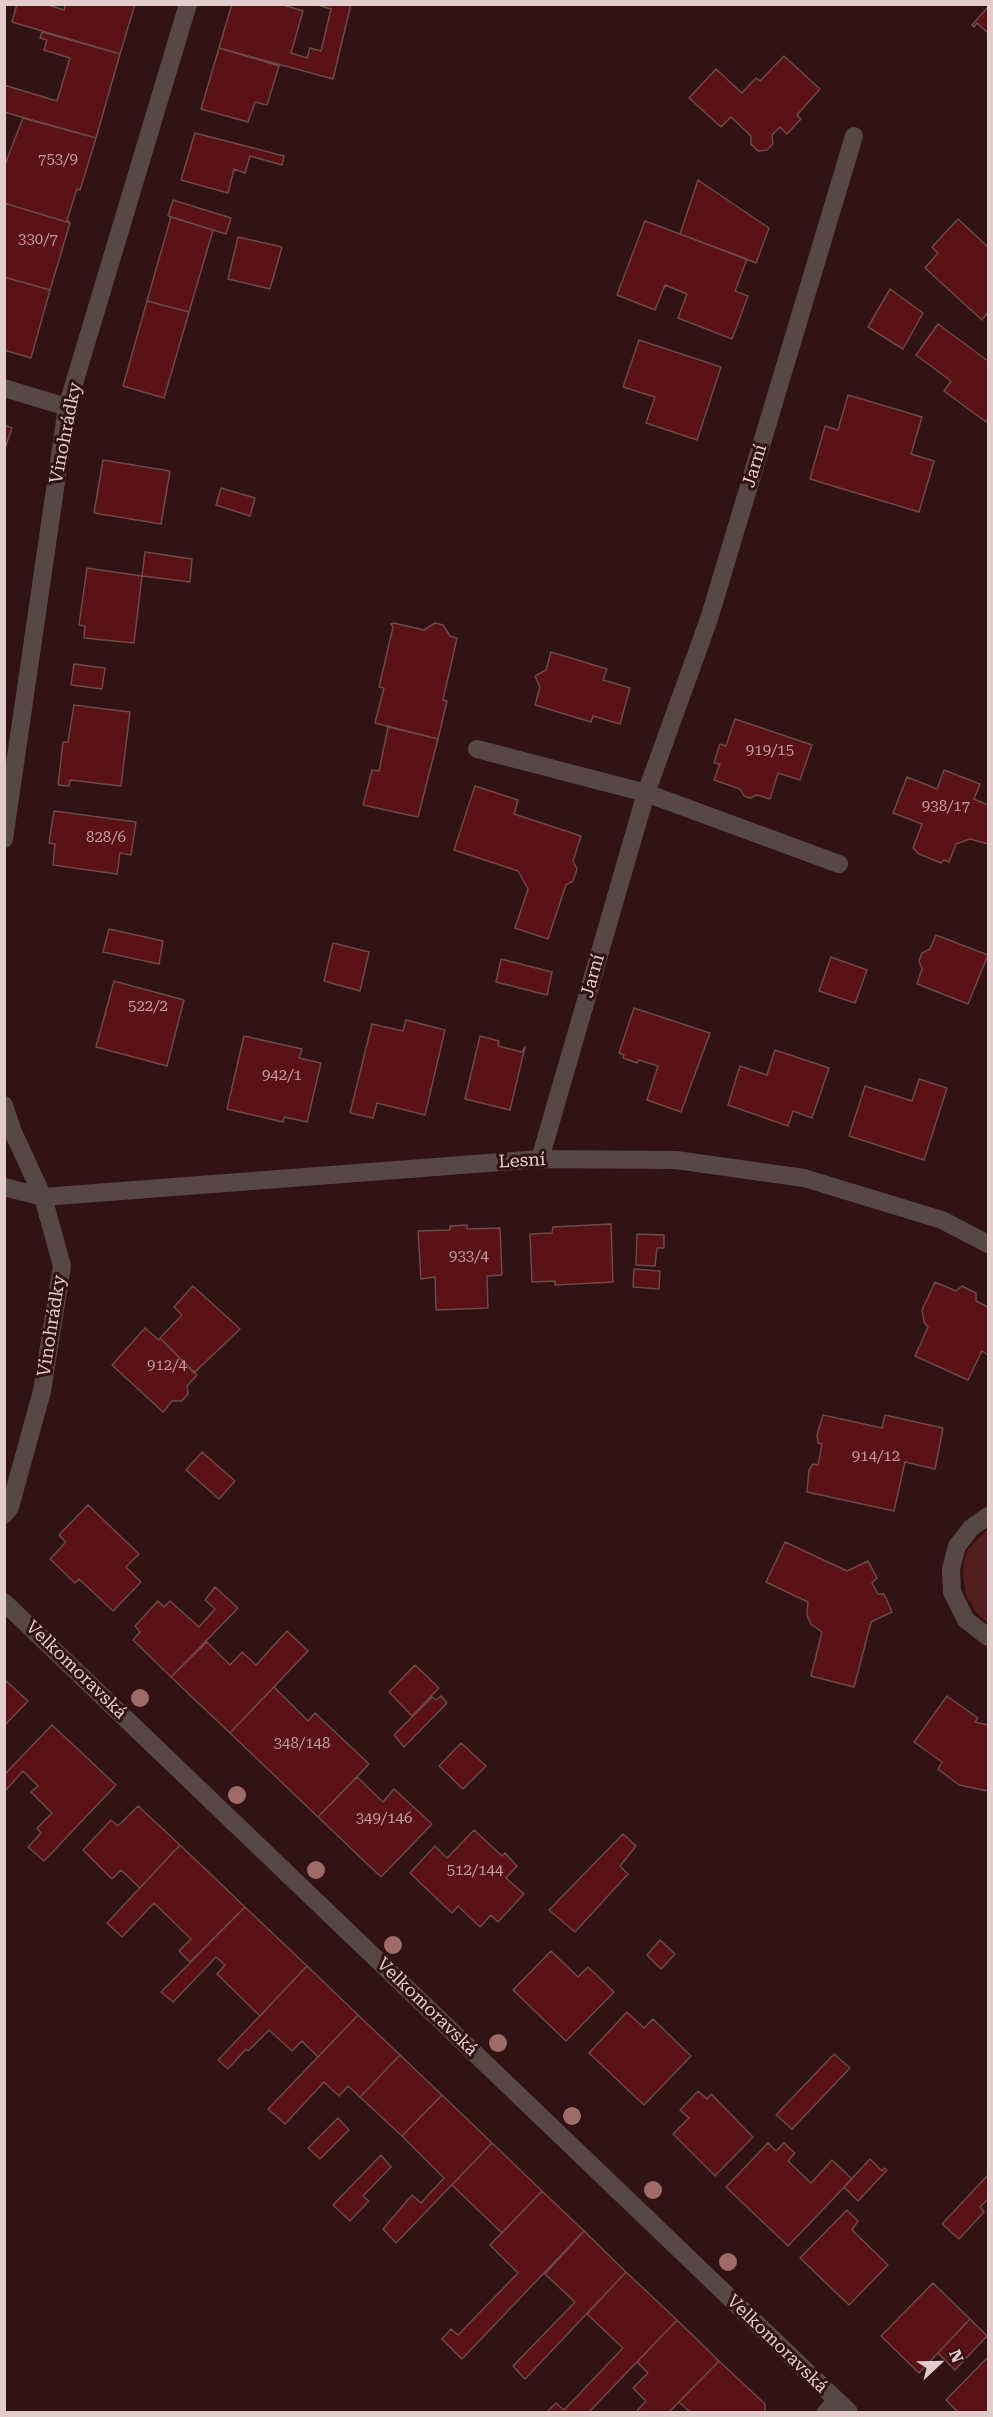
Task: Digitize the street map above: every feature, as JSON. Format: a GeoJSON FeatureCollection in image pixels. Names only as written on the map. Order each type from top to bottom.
{"type":"FeatureCollection","features":[{"type":"Feature","properties":{"kind":"street","name":"Vinohrádky"},"geometry":{"type":"LineString","coordinates":[[4,839],[67,407],[188,4]]}},
{"type":"Feature","properties":{"kind":"street","name":"Jarní"},"geometry":{"type":"LineString","coordinates":[[540,1159],[646,793],[709,619],[854,136]]}},
{"type":"Feature","properties":{"kind":"street"},"geometry":{"type":"LineString","coordinates":[[4,388],[67,407]]}},
{"type":"Feature","properties":{"kind":"street"},"geometry":{"type":"LineString","coordinates":[[477,749],[646,793],[838,864]]}},
{"type":"Feature","properties":{"kind":"street","name":"Vinohrádky"},"geometry":{"type":"LineString","coordinates":[[4,1105],[13,1132],[43,1197],[62,1266],[42,1391],[10,1508],[4,1515]]}},
{"type":"Feature","properties":{"kind":"street","name":"Lesní"},"geometry":{"type":"LineString","coordinates":[[4,1187],[43,1197],[540,1159],[676,1160],[804,1178],[942,1220],[988,1244]]}},
{"type":"Feature","properties":{"kind":"street"},"geometry":{"type":"LineString","coordinates":[[988,1516],[971,1528],[957,1546],[951,1569],[952,1592],[966,1620],[988,1638]]}},
{"type":"Feature","properties":{"kind":"street","name":"Velkomoravská"},"geometry":{"type":"LineString","coordinates":[[4,1602],[837,2409]]}},
{"type":"Feature","properties":{"kind":"shaded area"},"geometry":{"type":"Polygon","coordinates":[[[988,1529],[988,1624],[975,1611],[966,1596],[963,1576],[968,1549],[988,1529]]]}},
{"type":"Feature","properties":{"kind":"building"},"geometry":{"type":"Polygon","coordinates":[[[17,4],[45,4],[64,10],[65,4],[135,4],[120,54],[12,22],[17,4]]]}},
{"type":"Feature","properties":{"kind":"building"},"geometry":{"type":"Polygon","coordinates":[[[232,4],[280,4],[303,11],[291,53],[307,58],[310,48],[321,51],[331,9],[314,4],[351,4],[333,79],[219,48],[232,4]]]}},
{"type":"Feature","properties":{"kind":"building"},"geometry":{"type":"Polygon","coordinates":[[[988,7],[988,33],[977,23],[974,27],[972,25],[988,7]]]}},
{"type":"Feature","properties":{"kind":"building"},"geometry":{"type":"Polygon","coordinates":[[[42,32],[120,54],[96,138],[4,112],[4,85],[57,101],[70,58],[44,50],[47,40],[40,38],[42,32]]]}},
{"type":"Feature","properties":{"kind":"building"},"geometry":{"type":"Polygon","coordinates":[[[219,48],[279,66],[267,105],[255,102],[248,122],[201,109],[219,48]]]}},
{"type":"Feature","properties":{"kind":"building"},"geometry":{"type":"Polygon","coordinates":[[[784,56],[820,89],[797,115],[801,119],[787,134],[780,127],[772,135],[773,144],[767,150],[758,151],[751,144],[751,136],[731,117],[721,127],[689,98],[716,69],[742,93],[756,78],[760,81],[784,56]]]}},
{"type":"Feature","properties":{"kind":"building"},"geometry":{"type":"Polygon","coordinates":[[[23,118],[96,138],[80,190],[77,189],[67,220],[70,223],[4,203],[4,167],[23,118]]]}},
{"type":"Feature","properties":{"kind":"building"},"geometry":{"type":"Polygon","coordinates":[[[195,133],[284,156],[282,165],[250,156],[245,173],[234,169],[228,193],[181,180],[195,133]]]}},
{"type":"Feature","properties":{"kind":"building"},"geometry":{"type":"Polygon","coordinates":[[[698,180],[769,228],[756,263],[680,234],[698,180]]]}},
{"type":"Feature","properties":{"kind":"building"},"geometry":{"type":"Polygon","coordinates":[[[173,200],[231,218],[226,234],[168,216],[173,200]]]}},
{"type":"Feature","properties":{"kind":"building"},"geometry":{"type":"Polygon","coordinates":[[[4,203],[70,223],[50,290],[4,277],[4,203]]]}},
{"type":"Feature","properties":{"kind":"building"},"geometry":{"type":"Polygon","coordinates":[[[171,217],[213,230],[189,312],[147,301],[171,217]]]}},
{"type":"Feature","properties":{"kind":"building"},"geometry":{"type":"Polygon","coordinates":[[[958,219],[988,247],[988,312],[982,320],[925,268],[938,253],[932,247],[958,219]]]}},
{"type":"Feature","properties":{"kind":"building"},"geometry":{"type":"Polygon","coordinates":[[[645,221],[747,259],[735,291],[748,296],[732,339],[678,318],[687,294],[665,285],[655,310],[617,295],[645,221]]]}},
{"type":"Feature","properties":{"kind":"building"},"geometry":{"type":"Polygon","coordinates":[[[238,237],[282,247],[270,289],[228,279],[238,237]]]}},
{"type":"Feature","properties":{"kind":"building"},"geometry":{"type":"Polygon","coordinates":[[[4,277],[50,290],[31,358],[4,350],[4,277]]]}},
{"type":"Feature","properties":{"kind":"building"},"geometry":{"type":"Polygon","coordinates":[[[890,289],[923,313],[903,349],[868,327],[890,289]]]}},
{"type":"Feature","properties":{"kind":"building"},"geometry":{"type":"Polygon","coordinates":[[[147,301],[189,312],[164,398],[123,386],[147,301]]]}},
{"type":"Feature","properties":{"kind":"building"},"geometry":{"type":"Polygon","coordinates":[[[938,324],[988,361],[988,418],[986,422],[944,391],[951,381],[916,355],[938,324]]]}},
{"type":"Feature","properties":{"kind":"building"},"geometry":{"type":"Polygon","coordinates":[[[639,340],[721,367],[697,440],[646,423],[655,397],[623,387],[639,340]]]}},
{"type":"Feature","properties":{"kind":"building"},"geometry":{"type":"Polygon","coordinates":[[[848,395],[922,417],[911,454],[934,461],[919,512],[810,479],[825,426],[838,430],[848,395]]]}},
{"type":"Feature","properties":{"kind":"building"},"geometry":{"type":"Polygon","coordinates":[[[4,425],[12,428],[4,451],[4,425]]]}},
{"type":"Feature","properties":{"kind":"building"},"geometry":{"type":"Polygon","coordinates":[[[103,460],[170,471],[161,524],[94,513],[103,460]]]}},
{"type":"Feature","properties":{"kind":"building"},"geometry":{"type":"Polygon","coordinates":[[[221,488],[255,498],[250,516],[216,505],[221,488]]]}},
{"type":"Feature","properties":{"kind":"building"},"geometry":{"type":"Polygon","coordinates":[[[145,552],[192,559],[190,582],[142,576],[145,552]]]}},
{"type":"Feature","properties":{"kind":"building"},"geometry":{"type":"Polygon","coordinates":[[[87,568],[142,576],[134,643],[84,638],[85,626],[79,625],[87,568]]]}},
{"type":"Feature","properties":{"kind":"building"},"geometry":{"type":"Polygon","coordinates":[[[435,623],[443,625],[450,636],[457,638],[443,700],[447,701],[438,739],[375,723],[384,688],[379,687],[393,627],[391,624],[424,630],[435,623]]]}},
{"type":"Feature","properties":{"kind":"building"},"geometry":{"type":"Polygon","coordinates":[[[551,652],[607,669],[603,680],[630,688],[620,724],[593,716],[591,722],[535,705],[540,687],[535,676],[546,670],[551,652]]]}},
{"type":"Feature","properties":{"kind":"building"},"geometry":{"type":"Polygon","coordinates":[[[74,664],[105,668],[102,689],[71,685],[74,664]]]}},
{"type":"Feature","properties":{"kind":"building"},"geometry":{"type":"Polygon","coordinates":[[[74,705],[130,712],[121,786],[70,780],[69,786],[58,785],[63,742],[68,742],[74,705]]]}},
{"type":"Feature","properties":{"kind":"building"},"geometry":{"type":"Polygon","coordinates":[[[735,719],[812,745],[800,780],[778,773],[770,799],[757,795],[750,798],[744,796],[740,789],[714,780],[720,764],[714,763],[720,744],[726,746],[735,719]]]}},
{"type":"Feature","properties":{"kind":"building"},"geometry":{"type":"Polygon","coordinates":[[[388,727],[438,739],[418,817],[363,805],[372,770],[379,771],[388,727]]]}},
{"type":"Feature","properties":{"kind":"building"},"geometry":{"type":"Polygon","coordinates":[[[944,770],[980,784],[974,799],[988,805],[988,844],[970,839],[956,844],[949,862],[944,860],[941,863],[919,854],[913,848],[922,824],[893,813],[907,777],[937,789],[944,770]]]}},
{"type":"Feature","properties":{"kind":"building"},"geometry":{"type":"Polygon","coordinates":[[[475,786],[518,800],[514,814],[581,836],[573,861],[577,869],[573,881],[566,885],[548,939],[515,928],[528,889],[518,871],[454,850],[475,786]]]}},
{"type":"Feature","properties":{"kind":"building"},"geometry":{"type":"Polygon","coordinates":[[[54,811],[136,822],[131,855],[120,853],[117,874],[53,865],[55,844],[49,843],[54,811]]]}},
{"type":"Feature","properties":{"kind":"building"},"geometry":{"type":"Polygon","coordinates":[[[109,929],[163,941],[159,964],[103,952],[109,929]]]}},
{"type":"Feature","properties":{"kind":"building"},"geometry":{"type":"Polygon","coordinates":[[[936,935],[988,955],[968,1004],[917,984],[922,969],[919,961],[922,953],[930,949],[936,935]]]}},
{"type":"Feature","properties":{"kind":"building"},"geometry":{"type":"Polygon","coordinates":[[[333,943],[369,952],[360,991],[324,981],[333,943]]]}},
{"type":"Feature","properties":{"kind":"building"},"geometry":{"type":"Polygon","coordinates":[[[831,957],[867,970],[855,1003],[819,991],[831,957]]]}},
{"type":"Feature","properties":{"kind":"building"},"geometry":{"type":"Polygon","coordinates":[[[501,959],[552,972],[547,995],[496,982],[501,959]]]}},
{"type":"Feature","properties":{"kind":"building"},"geometry":{"type":"Polygon","coordinates":[[[114,981],[184,1000],[167,1066],[96,1047],[114,981]]]}},
{"type":"Feature","properties":{"kind":"building"},"geometry":{"type":"Polygon","coordinates":[[[634,1008],[710,1033],[681,1112],[647,1100],[658,1066],[639,1060],[637,1063],[623,1058],[624,1055],[619,1053],[634,1008]]]}},
{"type":"Feature","properties":{"kind":"building"},"geometry":{"type":"Polygon","coordinates":[[[406,1020],[445,1030],[425,1115],[377,1103],[373,1118],[350,1113],[372,1024],[403,1031],[406,1020]]]}},
{"type":"Feature","properties":{"kind":"building"},"geometry":{"type":"Polygon","coordinates":[[[244,1036],[302,1049],[299,1058],[321,1063],[307,1122],[284,1117],[283,1122],[227,1109],[244,1036]]]}},
{"type":"Feature","properties":{"kind":"building"},"geometry":{"type":"Polygon","coordinates":[[[480,1036],[499,1041],[498,1046],[522,1052],[525,1047],[510,1110],[465,1099],[480,1036]]]}},
{"type":"Feature","properties":{"kind":"building"},"geometry":{"type":"Polygon","coordinates":[[[775,1050],[829,1068],[812,1118],[793,1111],[788,1126],[728,1105],[740,1066],[767,1075],[775,1050]]]}},
{"type":"Feature","properties":{"kind":"building"},"geometry":{"type":"Polygon","coordinates":[[[919,1079],[947,1088],[924,1160],[849,1136],[865,1086],[912,1101],[919,1079]]]}},
{"type":"Feature","properties":{"kind":"building"},"geometry":{"type":"Polygon","coordinates":[[[611,1224],[613,1282],[555,1285],[555,1281],[532,1282],[530,1234],[552,1233],[553,1227],[611,1224]]]}},
{"type":"Feature","properties":{"kind":"building"},"geometry":{"type":"Polygon","coordinates":[[[467,1225],[467,1229],[500,1228],[502,1275],[487,1276],[488,1308],[436,1310],[435,1277],[421,1279],[418,1231],[450,1230],[450,1226],[467,1225]]]}},
{"type":"Feature","properties":{"kind":"building"},"geometry":{"type":"Polygon","coordinates":[[[637,1234],[664,1235],[664,1248],[657,1248],[655,1266],[636,1265],[637,1234]]]}},
{"type":"Feature","properties":{"kind":"building"},"geometry":{"type":"Polygon","coordinates":[[[634,1269],[660,1271],[659,1289],[633,1287],[634,1269]]]}},
{"type":"Feature","properties":{"kind":"building"},"geometry":{"type":"Polygon","coordinates":[[[935,1282],[956,1291],[962,1286],[976,1293],[976,1301],[988,1307],[988,1355],[982,1351],[968,1380],[915,1356],[928,1327],[924,1322],[922,1310],[935,1282]]]}},
{"type":"Feature","properties":{"kind":"building"},"geometry":{"type":"Polygon","coordinates":[[[193,1286],[240,1329],[194,1373],[160,1338],[182,1315],[174,1307],[193,1286]]]}},
{"type":"Feature","properties":{"kind":"building"},"geometry":{"type":"Polygon","coordinates":[[[145,1328],[159,1340],[160,1338],[197,1375],[187,1386],[188,1394],[182,1401],[172,1401],[163,1412],[112,1365],[145,1328]]]}},
{"type":"Feature","properties":{"kind":"building"},"geometry":{"type":"Polygon","coordinates":[[[823,1415],[882,1428],[885,1415],[943,1428],[935,1469],[905,1462],[894,1511],[807,1492],[809,1470],[813,1464],[818,1465],[822,1444],[818,1443],[817,1435],[823,1415]]]}},
{"type":"Feature","properties":{"kind":"building"},"geometry":{"type":"Polygon","coordinates":[[[202,1452],[235,1481],[219,1499],[186,1470],[202,1452]]]}},
{"type":"Feature","properties":{"kind":"building"},"geometry":{"type":"Polygon","coordinates":[[[88,1505],[139,1554],[126,1567],[141,1582],[113,1611],[79,1579],[75,1583],[50,1559],[66,1542],[59,1535],[88,1505]]]}},
{"type":"Feature","properties":{"kind":"building"},"geometry":{"type":"Polygon","coordinates":[[[785,1542],[847,1571],[868,1561],[877,1578],[872,1583],[878,1594],[884,1594],[892,1612],[871,1622],[854,1687],[811,1676],[822,1632],[811,1624],[807,1615],[808,1602],[766,1582],[785,1542]]]}},
{"type":"Feature","properties":{"kind":"building"},"geometry":{"type":"Polygon","coordinates":[[[215,1587],[238,1608],[171,1677],[133,1640],[140,1632],[135,1626],[158,1601],[164,1607],[170,1601],[199,1627],[215,1609],[205,1600],[215,1587]]]}},
{"type":"Feature","properties":{"kind":"building"},"geometry":{"type":"Polygon","coordinates":[[[287,1631],[308,1651],[230,1733],[171,1677],[207,1642],[230,1665],[242,1652],[256,1665],[287,1631]]]}},
{"type":"Feature","properties":{"kind":"building"},"geometry":{"type":"Polygon","coordinates":[[[415,1665],[439,1688],[412,1716],[389,1692],[415,1665]]]}},
{"type":"Feature","properties":{"kind":"building"},"geometry":{"type":"Polygon","coordinates":[[[4,1679],[28,1701],[4,1726],[4,1679]]]}},
{"type":"Feature","properties":{"kind":"building"},"geometry":{"type":"Polygon","coordinates":[[[274,1687],[308,1721],[315,1713],[369,1764],[318,1817],[230,1733],[274,1687]]]}},
{"type":"Feature","properties":{"kind":"building"},"geometry":{"type":"Polygon","coordinates":[[[441,1696],[447,1703],[404,1747],[394,1735],[432,1697],[436,1700],[441,1696]]]}},
{"type":"Feature","properties":{"kind":"building"},"geometry":{"type":"Polygon","coordinates":[[[947,1696],[978,1718],[975,1722],[988,1725],[988,1791],[959,1785],[938,1769],[942,1762],[914,1742],[947,1696]]]}},
{"type":"Feature","properties":{"kind":"building"},"geometry":{"type":"Polygon","coordinates":[[[52,1725],[116,1785],[44,1861],[28,1847],[41,1833],[37,1828],[52,1813],[31,1792],[38,1786],[23,1771],[4,1792],[4,1775],[52,1725]]]}},
{"type":"Feature","properties":{"kind":"building"},"geometry":{"type":"Polygon","coordinates":[[[461,1743],[486,1766],[463,1789],[439,1766],[461,1743]]]}},
{"type":"Feature","properties":{"kind":"building"},"geometry":{"type":"Polygon","coordinates":[[[357,1777],[383,1802],[394,1789],[432,1824],[381,1877],[318,1817],[357,1777]]]}},
{"type":"Feature","properties":{"kind":"building"},"geometry":{"type":"Polygon","coordinates":[[[138,1806],[180,1845],[140,1888],[121,1870],[112,1879],[83,1850],[111,1820],[118,1826],[138,1806]]]}},
{"type":"Feature","properties":{"kind":"building"},"geometry":{"type":"Polygon","coordinates":[[[474,1830],[502,1856],[505,1853],[517,1866],[506,1878],[524,1894],[498,1922],[491,1915],[480,1927],[458,1906],[452,1913],[410,1873],[435,1846],[447,1858],[474,1830]]]}},
{"type":"Feature","properties":{"kind":"building"},"geometry":{"type":"Polygon","coordinates":[[[623,1834],[636,1846],[620,1866],[628,1874],[575,1932],[549,1910],[623,1834]]]}},
{"type":"Feature","properties":{"kind":"building"},"geometry":{"type":"Polygon","coordinates":[[[180,1845],[245,1907],[190,1962],[179,1951],[191,1939],[154,1903],[122,1937],[107,1923],[180,1845]]]}},
{"type":"Feature","properties":{"kind":"building"},"geometry":{"type":"Polygon","coordinates":[[[245,1907],[307,1966],[260,2016],[217,1974],[225,1965],[216,1957],[173,2002],[161,1992],[245,1907]]]}},
{"type":"Feature","properties":{"kind":"building"},"geometry":{"type":"Polygon","coordinates":[[[660,1940],[675,1954],[661,1969],[647,1955],[660,1940]]]}},
{"type":"Feature","properties":{"kind":"building"},"geometry":{"type":"Polygon","coordinates":[[[551,1951],[578,1977],[588,1967],[614,1992],[566,2041],[513,1990],[551,1951]]]}},
{"type":"Feature","properties":{"kind":"building"},"geometry":{"type":"Polygon","coordinates":[[[307,1966],[358,2015],[318,2057],[302,2041],[292,2051],[269,2030],[248,2051],[246,2049],[228,2069],[218,2060],[307,1966]]]}},
{"type":"Feature","properties":{"kind":"building"},"geometry":{"type":"Polygon","coordinates":[[[627,2012],[644,2028],[653,2019],[691,2056],[644,2105],[589,2053],[627,2012]]]}},
{"type":"Feature","properties":{"kind":"building"},"geometry":{"type":"Polygon","coordinates":[[[358,2015],[400,2055],[360,2097],[348,2086],[339,2096],[324,2082],[285,2124],[268,2109],[358,2015]]]}},
{"type":"Feature","properties":{"kind":"building"},"geometry":{"type":"Polygon","coordinates":[[[834,2054],[850,2068],[792,2129],[776,2115],[834,2054]]]}},
{"type":"Feature","properties":{"kind":"building"},"geometry":{"type":"Polygon","coordinates":[[[400,2055],[442,2095],[402,2136],[360,2097],[400,2055]]]}},
{"type":"Feature","properties":{"kind":"building"},"geometry":{"type":"Polygon","coordinates":[[[698,2091],[707,2099],[711,2094],[753,2137],[715,2176],[673,2134],[689,2118],[680,2110],[698,2091]]]}},
{"type":"Feature","properties":{"kind":"building"},"geometry":{"type":"Polygon","coordinates":[[[442,2095],[492,2143],[396,2243],[383,2229],[412,2195],[421,2203],[444,2178],[402,2136],[442,2095]]]}},
{"type":"Feature","properties":{"kind":"building"},"geometry":{"type":"Polygon","coordinates":[[[338,2118],[349,2130],[320,2159],[308,2148],[338,2118]]]}},
{"type":"Feature","properties":{"kind":"building"},"geometry":{"type":"Polygon","coordinates":[[[492,2143],[542,2191],[502,2233],[452,2185],[492,2143]]]}},
{"type":"Feature","properties":{"kind":"building"},"geometry":{"type":"Polygon","coordinates":[[[768,2143],[776,2151],[784,2143],[795,2153],[788,2161],[811,2183],[832,2160],[852,2179],[788,2246],[726,2187],[768,2143]]]}},
{"type":"Feature","properties":{"kind":"building"},"geometry":{"type":"Polygon","coordinates":[[[381,2155],[391,2167],[363,2196],[369,2201],[350,2221],[333,2205],[381,2155]]]}},
{"type":"Feature","properties":{"kind":"building"},"geometry":{"type":"Polygon","coordinates":[[[870,2159],[882,2171],[884,2168],[887,2170],[858,2201],[844,2187],[870,2159]]]}},
{"type":"Feature","properties":{"kind":"building"},"geometry":{"type":"Polygon","coordinates":[[[988,2175],[988,2199],[980,2207],[984,2212],[959,2239],[942,2224],[988,2175]]]}},
{"type":"Feature","properties":{"kind":"building"},"geometry":{"type":"Polygon","coordinates":[[[542,2191],[584,2231],[462,2359],[442,2339],[451,2329],[458,2335],[518,2273],[490,2245],[542,2191]]]}},
{"type":"Feature","properties":{"kind":"building"},"geometry":{"type":"Polygon","coordinates":[[[847,2210],[858,2221],[852,2230],[888,2265],[849,2305],[800,2258],[847,2210]]]}},
{"type":"Feature","properties":{"kind":"building"},"geometry":{"type":"Polygon","coordinates":[[[584,2231],[626,2272],[525,2379],[513,2366],[575,2302],[545,2274],[584,2231]]]}},
{"type":"Feature","properties":{"kind":"building"},"geometry":{"type":"Polygon","coordinates":[[[626,2272],[677,2320],[589,2412],[547,2412],[556,2403],[564,2410],[623,2348],[587,2314],[626,2272]]]}},
{"type":"Feature","properties":{"kind":"building"},"geometry":{"type":"Polygon","coordinates":[[[933,2283],[970,2319],[919,2373],[881,2336],[933,2283]]]}},
{"type":"Feature","properties":{"kind":"building"},"geometry":{"type":"Polygon","coordinates":[[[970,2319],[987,2336],[955,2370],[938,2353],[970,2319]]]}},
{"type":"Feature","properties":{"kind":"building"},"geometry":{"type":"Polygon","coordinates":[[[677,2320],[719,2361],[669,2412],[636,2412],[646,2401],[633,2388],[648,2373],[637,2362],[677,2320]]]}},
{"type":"Feature","properties":{"kind":"building"},"geometry":{"type":"Polygon","coordinates":[[[988,2357],[988,2412],[958,2412],[946,2400],[988,2357]]]}},
{"type":"Feature","properties":{"kind":"building"},"geometry":{"type":"Polygon","coordinates":[[[719,2361],[765,2404],[765,2412],[690,2412],[679,2402],[719,2361]]]}}]}
